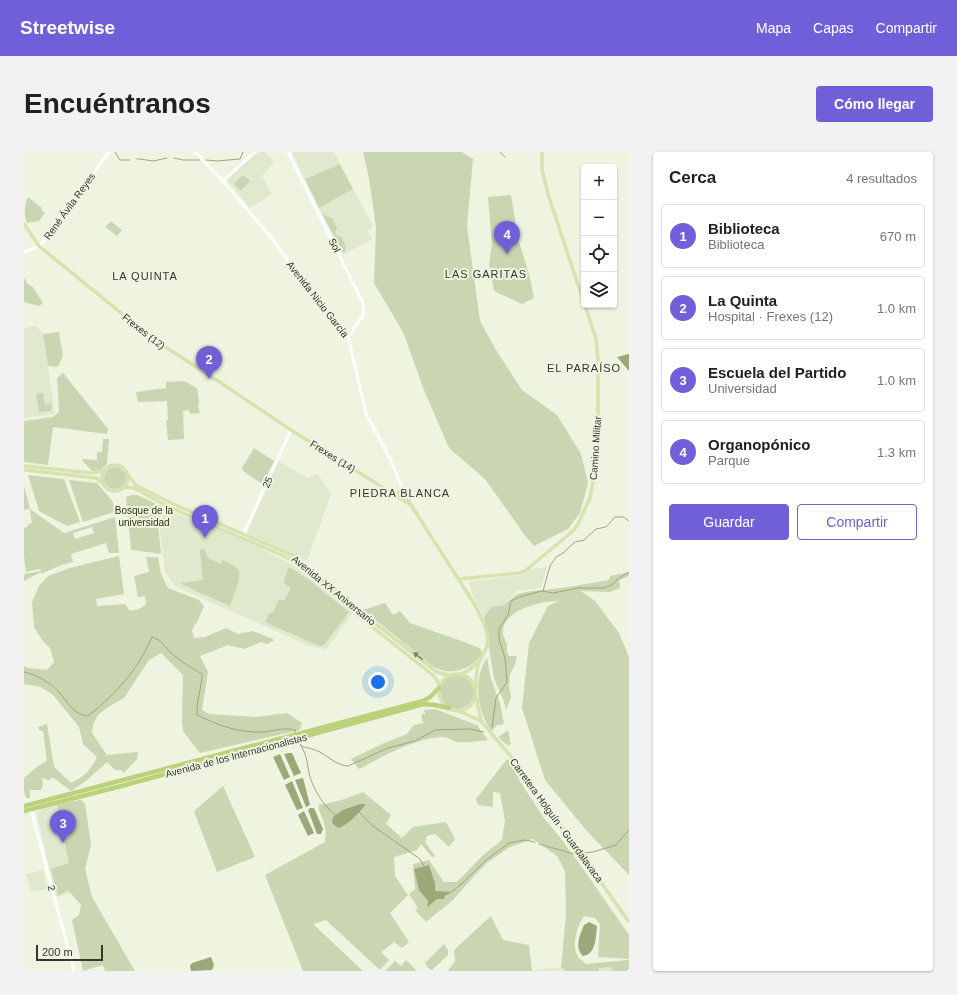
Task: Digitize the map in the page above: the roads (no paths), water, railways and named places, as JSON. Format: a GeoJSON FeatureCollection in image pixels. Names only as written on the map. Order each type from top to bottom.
{"type":"FeatureCollection","features":[{"type":"Feature","properties":{"kind":"highway","name":"Avenida de los Internacionalistas"},"geometry":{"type":"LineString","coordinates":[[24,811],[31,807],[132,783],[423,701],[430,697],[439,688]]}},
{"type":"Feature","properties":{"kind":"highway","name":"Avenida de los Internacionalistas"},"geometry":{"type":"LineString","coordinates":[[309,732],[424,704],[435,704],[448,708]]}},
{"type":"Feature","properties":{"kind":"highway","name":"Avenida de los Internacionalistas"},"geometry":{"type":"LineString","coordinates":[[24,806],[31,807]]}},
{"type":"Feature","properties":{"kind":"main road","name":"Camino Militar"},"geometry":{"type":"LineString","coordinates":[[542,152],[542,170],[549,197],[581,295]]}},
{"type":"Feature","properties":{"kind":"main road","name":"Frexes (12)"},"geometry":{"type":"LineString","coordinates":[[24,224],[39,246],[153,339],[256,406]]}},
{"type":"Feature","properties":{"kind":"main road","name":"Camino Militar"},"geometry":{"type":"LineString","coordinates":[[459,579],[519,573],[525,571],[573,531],[578,524],[590,498],[595,471],[598,417],[598,359],[596,339],[585,308]]}},
{"type":"Feature","properties":{"kind":"main road","name":"Frexes (14)"},"geometry":{"type":"LineString","coordinates":[[256,406],[411,505]]}},
{"type":"Feature","properties":{"kind":"main road","name":"Avenida XX Aniversario"},"geometry":{"type":"LineString","coordinates":[[24,466],[91,473],[105,470],[108,467],[115,465],[122,467],[136,485],[141,488],[293,560],[351,610],[434,676],[438,682],[439,688]]}},
{"type":"Feature","properties":{"kind":"main road","name":"Avenida XX Aniversario"},"geometry":{"type":"LineString","coordinates":[[24,470],[96,478],[111,490],[118,490],[124,487],[134,488],[169,506],[294,556],[358,610],[438,672],[450,675]]}},
{"type":"Feature","properties":{"kind":"main road"},"geometry":{"type":"LineString","coordinates":[[104,484],[103,475],[105,470]]}},
{"type":"Feature","properties":{"kind":"main road"},"geometry":{"type":"LineString","coordinates":[[124,487],[127,483],[127,474]]}},
{"type":"Feature","properties":{"kind":"main road"},"geometry":{"type":"LineString","coordinates":[[394,495],[403,490]]}},
{"type":"Feature","properties":{"kind":"main road","name":"Avenida Nicio García"},"geometry":{"type":"LineString","coordinates":[[403,490],[411,505],[459,579],[486,630],[488,644],[479,661]]}},
{"type":"Feature","properties":{"kind":"main road"},"geometry":{"type":"LineString","coordinates":[[464,588],[466,583],[472,578]]}},
{"type":"Feature","properties":{"kind":"main road"},"geometry":{"type":"LineString","coordinates":[[479,661],[476,692],[472,703],[464,710],[458,711],[448,708],[440,700],[439,688],[445,678],[450,675],[461,674],[469,670],[479,661]]}},
{"type":"Feature","properties":{"kind":"main road"},"geometry":{"type":"LineString","coordinates":[[461,674],[471,680],[474,685],[481,721]]}},
{"type":"Feature","properties":{"kind":"main road","name":"Carretera Holguín - Guardalavaca"},"geometry":{"type":"LineString","coordinates":[[458,711],[481,721],[519,766],[629,922]]}},
{"type":"Feature","properties":{"kind":"street","name":"René Ávila Reyes"},"geometry":{"type":"LineString","coordinates":[[24,252],[33,247],[39,246],[109,152]]}},
{"type":"Feature","properties":{"kind":"street","name":"Avenida Nicio García"},"geometry":{"type":"LineString","coordinates":[[195,152],[223,181],[274,242],[310,293],[348,337],[366,413],[403,490]]}},
{"type":"Feature","properties":{"kind":"street"},"geometry":{"type":"LineString","coordinates":[[223,181],[255,152]]}},
{"type":"Feature","properties":{"kind":"street","name":"Sol"},"geometry":{"type":"LineString","coordinates":[[288,152],[363,303],[364,314],[348,337]]}},
{"type":"Feature","properties":{"kind":"street"},"geometry":{"type":"LineString","coordinates":[[31,236],[34,242],[33,247]]}},
{"type":"Feature","properties":{"kind":"street","name":"25"},"geometry":{"type":"LineString","coordinates":[[243,536],[292,430]]}},
{"type":"Feature","properties":{"kind":"street","name":"2"},"geometry":{"type":"LineString","coordinates":[[31,807],[74,971]]}},
{"type":"Feature","properties":{"kind":"waterway"},"geometry":{"type":"LineString","coordinates":[[115,152],[120,160],[130,160]]}},
{"type":"Feature","properties":{"kind":"waterway"},"geometry":{"type":"LineString","coordinates":[[206,160],[217,161],[240,159],[243,152]]}},
{"type":"Feature","properties":{"kind":"waterway"},"geometry":{"type":"LineString","coordinates":[[500,152],[505,157]]}},
{"type":"Feature","properties":{"kind":"waterway"},"geometry":{"type":"LineString","coordinates":[[137,159],[153,161],[167,158]]}},
{"type":"Feature","properties":{"kind":"waterway"},"geometry":{"type":"LineString","coordinates":[[174,158],[183,160],[200,160]]}},
{"type":"Feature","properties":{"kind":"waterway"},"geometry":{"type":"LineString","coordinates":[[543,591],[550,566],[556,557],[575,542],[584,540],[596,529],[606,527],[615,517],[623,517],[629,521]]}},
{"type":"Feature","properties":{"kind":"waterway"},"geometry":{"type":"LineString","coordinates":[[492,727],[496,698],[507,682],[505,658],[499,639],[499,629],[508,615],[511,601],[519,597],[542,591],[553,593],[578,588],[604,588],[613,584],[629,572]]}},
{"type":"Feature","properties":{"kind":"waterway"},"geometry":{"type":"LineString","coordinates":[[24,672],[37,676],[48,683],[59,692],[73,709],[82,715],[88,716],[108,699],[125,681],[140,660],[152,637],[161,642],[178,659],[202,674],[197,705],[197,715],[237,730],[264,732],[286,729],[295,730],[296,733]]}},
{"type":"Feature","properties":{"kind":"waterway"},"geometry":{"type":"LineString","coordinates":[[299,740],[301,746],[318,751],[336,762],[348,766],[388,748],[415,741],[435,730],[470,729],[484,732]]}},
{"type":"Feature","properties":{"kind":"waterway"},"geometry":{"type":"LineString","coordinates":[[301,746],[305,754],[314,788],[324,804],[337,816]]}},
{"type":"Feature","properties":{"kind":"waterway"},"geometry":{"type":"LineString","coordinates":[[359,812],[373,826],[420,859],[424,866]]}},
{"type":"Feature","properties":{"kind":"waterway"},"geometry":{"type":"LineString","coordinates":[[583,853],[593,852],[616,845],[628,831]]}},
{"type":"Feature","properties":{"kind":"waterway"},"geometry":{"type":"LineString","coordinates":[[452,892],[485,861],[509,843],[525,840],[535,842]]}},
{"type":"Feature","properties":{"kind":"waterway"},"geometry":{"type":"LineString","coordinates":[[539,844],[574,854],[578,853]]}},
{"type":"Feature","properties":{"kind":"place","name":"Organopónico"},"geometry":{"type":"Point","coordinates":[507,254]}},
{"type":"Feature","properties":{"kind":"place","name":"La Quinta"},"geometry":{"type":"Point","coordinates":[209,379]}},
{"type":"Feature","properties":{"kind":"place","name":"Biblioteca"},"geometry":{"type":"Point","coordinates":[205,538]}},
{"type":"Feature","properties":{"kind":"place","name":"Escuela del Partido"},"geometry":{"type":"Point","coordinates":[63,843]}},
{"type":"Feature","properties":{"kind":"district","name":"LAS GARITAS"},"geometry":{"type":"Point","coordinates":[486,274]}},
{"type":"Feature","properties":{"kind":"district","name":"LA QUINTA"},"geometry":{"type":"Point","coordinates":[145,276]}},
{"type":"Feature","properties":{"kind":"district","name":"EL PARAÍSO"},"geometry":{"type":"Point","coordinates":[584,368]}},
{"type":"Feature","properties":{"kind":"district","name":"PIEDRA BLANCA"},"geometry":{"type":"Point","coordinates":[400,493]}},
{"type":"Feature","properties":{"kind":"park label","name":"Bosque de la universidad"},"geometry":{"type":"Point","coordinates":[144,516]}}]}
